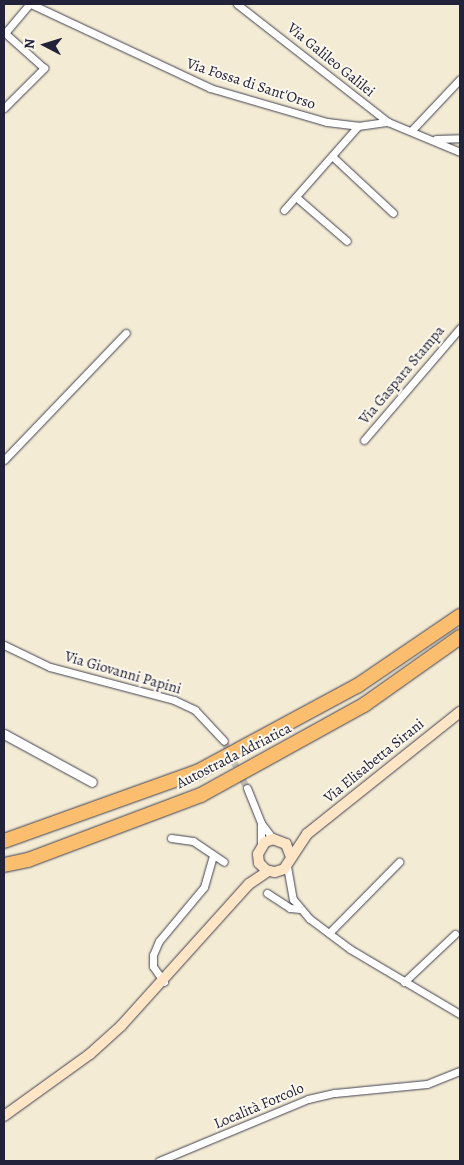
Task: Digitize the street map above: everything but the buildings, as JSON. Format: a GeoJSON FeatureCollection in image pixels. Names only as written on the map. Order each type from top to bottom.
{"type":"FeatureCollection","features":[{"type":"Feature","properties":{"kind":"highway","name":"Autostrada Adriatica"},"geometry":{"type":"LineString","coordinates":[[4,841],[197,772],[357,686],[460,616]]}},
{"type":"Feature","properties":{"kind":"highway","name":"Autostrada Adriatica"},"geometry":{"type":"LineString","coordinates":[[4,865],[28,860],[201,795],[364,705],[460,637]]}},
{"type":"Feature","properties":{"kind":"main road","name":"Via Elisabetta Sirani"},"geometry":{"type":"LineString","coordinates":[[289,861],[307,834],[460,712]]}},
{"type":"Feature","properties":{"kind":"main road","name":"Via Elisabetta Sirani"},"geometry":{"type":"LineString","coordinates":[[278,840],[307,834]]}},
{"type":"Feature","properties":{"kind":"main road"},"geometry":{"type":"LineString","coordinates":[[4,1116],[90,1054],[164,982],[249,884],[259,863],[261,845],[278,840],[289,847],[289,861],[249,884]]}},
{"type":"Feature","properties":{"kind":"main road"},"geometry":{"type":"LineString","coordinates":[[259,863],[272,872]]}},
{"type":"Feature","properties":{"kind":"street"},"geometry":{"type":"LineString","coordinates":[[4,108],[44,68],[6,33],[30,4]]}},
{"type":"Feature","properties":{"kind":"street","name":"Via Fossa di Sant'Orso"},"geometry":{"type":"LineString","coordinates":[[30,4],[210,88],[305,117],[358,126],[388,122]]}},
{"type":"Feature","properties":{"kind":"street","name":"Via Galileo Galilei"},"geometry":{"type":"LineString","coordinates":[[237,4],[388,122],[433,139],[460,152]]}},
{"type":"Feature","properties":{"kind":"street"},"geometry":{"type":"LineString","coordinates":[[411,131],[460,79]]}},
{"type":"Feature","properties":{"kind":"street"},"geometry":{"type":"LineString","coordinates":[[284,210],[333,157],[358,126]]}},
{"type":"Feature","properties":{"kind":"street"},"geometry":{"type":"LineString","coordinates":[[433,139],[460,138]]}},
{"type":"Feature","properties":{"kind":"street"},"geometry":{"type":"LineString","coordinates":[[333,157],[393,213]]}},
{"type":"Feature","properties":{"kind":"street"},"geometry":{"type":"LineString","coordinates":[[296,197],[347,241]]}},
{"type":"Feature","properties":{"kind":"street","name":"Via Gaspara Stampa"},"geometry":{"type":"LineString","coordinates":[[364,440],[460,328]]}},
{"type":"Feature","properties":{"kind":"street"},"geometry":{"type":"LineString","coordinates":[[4,460],[126,333]]}},
{"type":"Feature","properties":{"kind":"street","name":"Via Giovanni Papini"},"geometry":{"type":"LineString","coordinates":[[4,645],[50,666],[174,700],[195,710],[224,741]]}},
{"type":"Feature","properties":{"kind":"street"},"geometry":{"type":"LineString","coordinates":[[4,734],[92,782]]}},
{"type":"Feature","properties":{"kind":"street"},"geometry":{"type":"LineString","coordinates":[[247,788],[261,823],[261,845]]}},
{"type":"Feature","properties":{"kind":"street"},"geometry":{"type":"LineString","coordinates":[[261,823],[278,840]]}},
{"type":"Feature","properties":{"kind":"street"},"geometry":{"type":"LineString","coordinates":[[171,838],[193,841],[224,862]]}},
{"type":"Feature","properties":{"kind":"street"},"geometry":{"type":"LineString","coordinates":[[164,982],[153,966],[153,955],[159,941],[204,887],[213,855]]}},
{"type":"Feature","properties":{"kind":"street"},"geometry":{"type":"LineString","coordinates":[[289,861],[289,888]]}},
{"type":"Feature","properties":{"kind":"street"},"geometry":{"type":"LineString","coordinates":[[329,933],[399,862]]}},
{"type":"Feature","properties":{"kind":"street"},"geometry":{"type":"LineString","coordinates":[[272,872],[289,888],[300,910],[329,933],[404,982],[460,1014]]}},
{"type":"Feature","properties":{"kind":"street"},"geometry":{"type":"LineString","coordinates":[[267,893],[290,908],[300,910]]}},
{"type":"Feature","properties":{"kind":"street"},"geometry":{"type":"LineString","coordinates":[[404,982],[456,934]]}},
{"type":"Feature","properties":{"kind":"street","name":"Località Forcolo"},"geometry":{"type":"LineString","coordinates":[[159,1161],[308,1099],[335,1093],[427,1084],[460,1071]]}},
{"type":"Feature","properties":{"kind":"tunnel"},"geometry":{"type":"LineString","coordinates":[[224,741],[247,788]]}}]}
